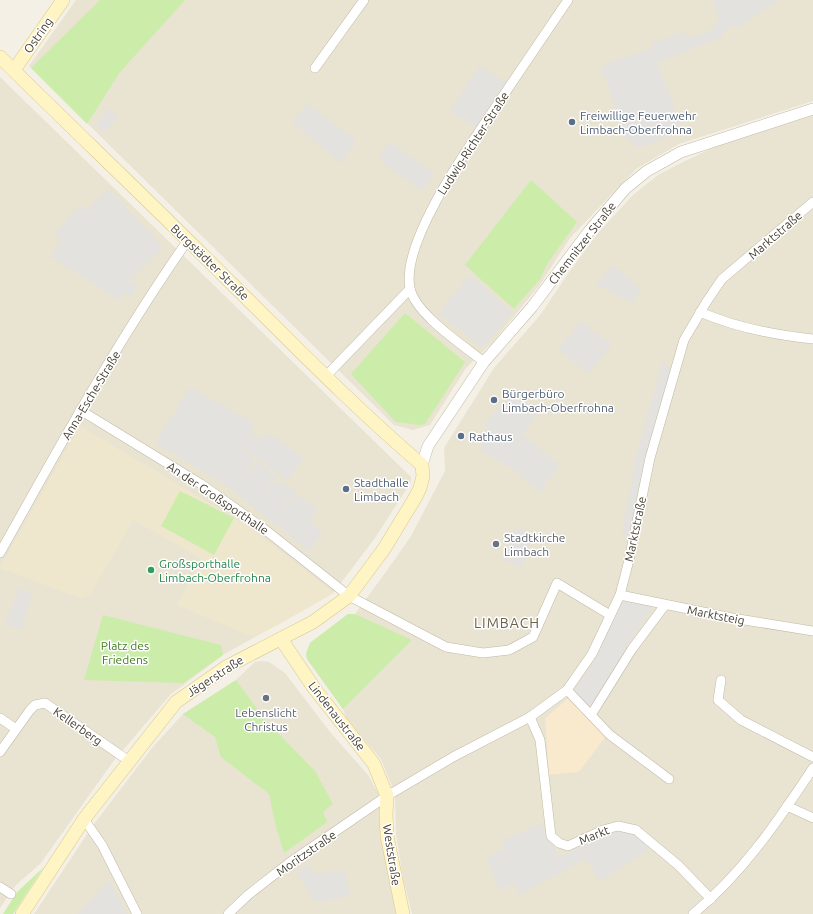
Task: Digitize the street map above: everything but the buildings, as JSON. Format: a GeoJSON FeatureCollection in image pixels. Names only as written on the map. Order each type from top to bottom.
{"type":"FeatureCollection","features":[{"type":"Feature","properties":{"kind":"main road","name":"Ostring"},"geometry":{"type":"LineString","coordinates":[[14,70],[64,0]]}},
{"type":"Feature","properties":{"kind":"main road","name":"Burgstädter Straße"},"geometry":{"type":"LineString","coordinates":[[0,57],[188,240],[363,414],[422,465]]}},
{"type":"Feature","properties":{"kind":"main road","name":"Jägerstraße"},"geometry":{"type":"LineString","coordinates":[[22,914],[84,819],[176,702],[226,667],[313,622],[349,596],[384,549],[415,498],[420,488],[423,476],[422,465]]}},
{"type":"Feature","properties":{"kind":"main road","name":"Lindenaustraße"},"geometry":{"type":"LineString","coordinates":[[281,639],[317,692],[374,764],[387,796]]}},
{"type":"Feature","properties":{"kind":"main road","name":"Weststraße"},"geometry":{"type":"LineString","coordinates":[[387,796],[387,836],[403,914]]}},
{"type":"Feature","properties":{"kind":"street"},"geometry":{"type":"LineString","coordinates":[[315,68],[364,0]]}},
{"type":"Feature","properties":{"kind":"street","name":"Ludwig-Richter-Straße"},"geometry":{"type":"LineString","coordinates":[[484,362],[425,314],[416,303],[410,289],[412,258],[442,187],[568,0]]}},
{"type":"Feature","properties":{"kind":"street","name":"Chemnitzer Straße"},"geometry":{"type":"LineString","coordinates":[[422,465],[428,446],[484,362],[532,307],[591,227],[626,188],[648,171],[681,152],[813,109]]}},
{"type":"Feature","properties":{"kind":"street","name":"Marktstraße"},"geometry":{"type":"LineString","coordinates":[[387,796],[453,757],[530,717],[567,690],[592,654],[620,595],[629,560],[650,458],[684,340],[700,312],[722,279],[813,202]]}},
{"type":"Feature","properties":{"kind":"street","name":"Anna-Esche-Straße"},"geometry":{"type":"LineString","coordinates":[[0,553],[80,410],[165,272],[188,240]]}},
{"type":"Feature","properties":{"kind":"street"},"geometry":{"type":"LineString","coordinates":[[325,377],[410,289]]}},
{"type":"Feature","properties":{"kind":"street"},"geometry":{"type":"LineString","coordinates":[[700,312],[724,322],[775,335],[813,339]]}},
{"type":"Feature","properties":{"kind":"street","name":"An der Großsporthalle"},"geometry":{"type":"LineString","coordinates":[[80,410],[206,488],[263,528],[349,596],[446,647],[483,653],[509,650],[533,637],[558,582],[610,615]]}},
{"type":"Feature","properties":{"kind":"street","name":"Marktsteig"},"geometry":{"type":"LineString","coordinates":[[620,595],[732,618],[813,631]]}},
{"type":"Feature","properties":{"kind":"street"},"geometry":{"type":"LineString","coordinates":[[591,715],[632,649],[664,604]]}},
{"type":"Feature","properties":{"kind":"street"},"geometry":{"type":"LineString","coordinates":[[721,680],[718,700],[735,715],[741,720],[813,757]]}},
{"type":"Feature","properties":{"kind":"street"},"geometry":{"type":"LineString","coordinates":[[567,690],[610,735],[669,779]]}},
{"type":"Feature","properties":{"kind":"street","name":"Kellerberg"},"geometry":{"type":"LineString","coordinates":[[0,752],[35,705],[45,703],[129,761]]}},
{"type":"Feature","properties":{"kind":"street","name":"Markt"},"geometry":{"type":"LineString","coordinates":[[530,717],[540,740],[551,836],[559,843],[568,846],[603,830],[618,826],[636,830],[678,865],[711,899]]}},
{"type":"Feature","properties":{"kind":"street"},"geometry":{"type":"LineString","coordinates":[[0,718],[16,729]]}},
{"type":"Feature","properties":{"kind":"street"},"geometry":{"type":"LineString","coordinates":[[693,914],[705,910],[711,899],[741,868],[813,768]]}},
{"type":"Feature","properties":{"kind":"street","name":"Moritzstraße"},"geometry":{"type":"LineString","coordinates":[[228,914],[248,895],[287,865],[387,796]]}},
{"type":"Feature","properties":{"kind":"street"},"geometry":{"type":"LineString","coordinates":[[787,806],[813,818]]}},
{"type":"Feature","properties":{"kind":"street"},"geometry":{"type":"LineString","coordinates":[[84,819],[102,845],[137,914]]}},
{"type":"Feature","properties":{"kind":"street"},"geometry":{"type":"LineString","coordinates":[[0,887],[11,894]]}},
{"type":"Feature","properties":{"kind":"shaded area"},"geometry":{"type":"Polygon","coordinates":[[[76,0],[813,0],[813,101],[679,144],[636,169],[570,238],[539,286],[492,343],[466,368],[430,425],[413,430],[394,425],[29,66],[76,0]]]}},
{"type":"Feature","properties":{"kind":"shaded area"},"geometry":{"type":"Polygon","coordinates":[[[713,0],[779,0],[737,28],[733,24],[721,38],[657,62],[682,131],[636,149],[633,141],[628,142],[601,68],[607,66],[607,63],[651,49],[651,43],[685,32],[687,38],[712,30],[719,21],[713,0]]]}},
{"type":"Feature","properties":{"kind":"shaded area"},"geometry":{"type":"Polygon","coordinates":[[[479,66],[511,85],[480,131],[450,111],[479,66]]]}},
{"type":"Feature","properties":{"kind":"shaded area"},"geometry":{"type":"Polygon","coordinates":[[[0,77],[411,477],[411,482],[375,538],[334,592],[223,655],[170,695],[112,763],[41,863],[15,886],[0,908],[0,77]]]}},
{"type":"Feature","properties":{"kind":"shaded area"},"geometry":{"type":"Polygon","coordinates":[[[307,104],[357,141],[341,163],[293,123],[307,104]]]}},
{"type":"Feature","properties":{"kind":"shaded area"},"geometry":{"type":"Polygon","coordinates":[[[108,108],[118,118],[104,133],[96,126],[108,108]]]}},
{"type":"Feature","properties":{"kind":"shaded area"},"geometry":{"type":"Polygon","coordinates":[[[813,115],[813,914],[412,914],[403,878],[396,835],[395,794],[381,759],[347,720],[343,709],[307,659],[306,654],[310,643],[348,614],[355,614],[388,569],[411,536],[445,471],[444,448],[494,368],[541,314],[598,233],[633,195],[658,175],[741,135],[813,115]]]}},
{"type":"Feature","properties":{"kind":"shaded area"},"geometry":{"type":"Polygon","coordinates":[[[390,142],[435,174],[422,191],[378,159],[390,142]]]}},
{"type":"Feature","properties":{"kind":"shaded area"},"geometry":{"type":"Polygon","coordinates":[[[108,189],[163,247],[129,281],[138,286],[130,297],[124,293],[119,300],[51,257],[61,239],[55,233],[81,205],[86,211],[108,189]]]}},
{"type":"Feature","properties":{"kind":"shaded area"},"geometry":{"type":"Polygon","coordinates":[[[613,265],[641,289],[632,303],[596,284],[613,265]]]}},
{"type":"Feature","properties":{"kind":"shaded area"},"geometry":{"type":"Polygon","coordinates":[[[470,275],[513,312],[483,348],[438,313],[470,275]]]}},
{"type":"Feature","properties":{"kind":"shaded area"},"geometry":{"type":"Polygon","coordinates":[[[581,321],[612,345],[588,374],[558,349],[581,321]]]}},
{"type":"Feature","properties":{"kind":"shaded area"},"geometry":{"type":"Polygon","coordinates":[[[662,363],[674,369],[632,542],[622,534],[637,453],[662,363]]]}},
{"type":"Feature","properties":{"kind":"shaded area"},"geometry":{"type":"Polygon","coordinates":[[[190,387],[255,424],[250,432],[262,439],[268,433],[304,458],[287,481],[244,448],[243,450],[255,460],[243,477],[244,478],[257,462],[277,476],[263,494],[265,494],[275,481],[281,485],[283,483],[297,493],[284,509],[285,511],[298,495],[318,510],[309,521],[323,532],[309,551],[228,486],[155,443],[190,387]]]}},
{"type":"Feature","properties":{"kind":"shaded area"},"geometry":{"type":"Polygon","coordinates":[[[511,391],[538,414],[522,434],[560,465],[540,492],[515,471],[480,450],[491,432],[484,426],[511,391]]]}},
{"type":"Feature","properties":{"kind":"shaded area"},"geometry":{"type":"Polygon","coordinates":[[[80,426],[249,527],[334,593],[254,637],[177,605],[202,559],[133,520],[90,595],[80,598],[0,568],[80,426]]]}},
{"type":"Feature","properties":{"kind":"shaded area"},"geometry":{"type":"Polygon","coordinates":[[[515,527],[534,534],[522,567],[503,560],[515,527]]]}},
{"type":"Feature","properties":{"kind":"shaded area"},"geometry":{"type":"Polygon","coordinates":[[[19,588],[33,594],[20,630],[5,624],[19,588]]]}},
{"type":"Feature","properties":{"kind":"shaded area"},"geometry":{"type":"Polygon","coordinates":[[[621,599],[653,606],[627,646],[595,704],[590,706],[573,692],[593,663],[621,599]]]}},
{"type":"Feature","properties":{"kind":"shaded area"},"geometry":{"type":"Polygon","coordinates":[[[255,662],[269,662],[285,673],[330,732],[368,775],[379,795],[382,836],[398,914],[34,914],[94,824],[152,748],[183,714],[236,680],[255,662]]]}},
{"type":"Feature","properties":{"kind":"shaded area"},"geometry":{"type":"Polygon","coordinates":[[[572,695],[606,736],[579,772],[549,775],[545,718],[572,695]]]}},
{"type":"Feature","properties":{"kind":"shaded area"},"geometry":{"type":"Polygon","coordinates":[[[540,823],[560,857],[611,832],[619,830],[635,833],[649,849],[600,881],[585,859],[519,895],[514,883],[499,890],[486,859],[505,847],[502,841],[540,823]]]}},
{"type":"Feature","properties":{"kind":"shaded area"},"geometry":{"type":"Polygon","coordinates":[[[308,865],[314,874],[345,870],[350,896],[316,902],[296,873],[308,865]]]}},
{"type":"Feature","properties":{"kind":"shaded area"},"geometry":{"type":"Polygon","coordinates":[[[110,880],[127,914],[78,914],[110,880]]]}},
{"type":"Feature","properties":{"kind":"green space"},"geometry":{"type":"Polygon","coordinates":[[[100,0],[185,0],[120,72],[87,124],[31,68],[100,0]]]}},
{"type":"Feature","properties":{"kind":"green space"},"geometry":{"type":"Polygon","coordinates":[[[531,180],[577,222],[547,264],[540,279],[514,309],[465,265],[531,180]]]}},
{"type":"Feature","properties":{"kind":"green space"},"geometry":{"type":"Polygon","coordinates":[[[405,313],[465,362],[425,424],[419,425],[396,422],[351,374],[405,313]]]}},
{"type":"Feature","properties":{"kind":"green space"},"geometry":{"type":"Polygon","coordinates":[[[180,491],[234,518],[214,555],[161,526],[180,491]]]}},
{"type":"Feature","properties":{"kind":"green space"},"geometry":{"type":"Polygon","coordinates":[[[348,614],[355,614],[412,640],[343,709],[307,659],[306,654],[310,643],[348,614]]]}},
{"type":"Feature","properties":{"kind":"green space","name":"Platz des Friedens"},"geometry":{"type":"Polygon","coordinates":[[[103,615],[221,645],[223,655],[183,683],[84,680],[103,615]]]}},
{"type":"Feature","properties":{"kind":"green space"},"geometry":{"type":"Polygon","coordinates":[[[236,680],[266,721],[315,771],[333,804],[323,812],[327,822],[284,853],[275,823],[269,794],[221,757],[215,737],[183,714],[236,680]]]}},
{"type":"Feature","properties":{"kind":"green space"},"geometry":{"type":"Polygon","coordinates":[[[43,868],[13,914],[3,914],[17,892],[43,868]]]}},
{"type":"Feature","properties":{"kind":"place","name":"Freiwillige Feuerwehr Limbach-Oberfrohna"},"geometry":{"type":"Point","coordinates":[572,122]}},
{"type":"Feature","properties":{"kind":"place","name":"Bürgerbüro Limbach-Oberfrohna"},"geometry":{"type":"Point","coordinates":[494,400]}},
{"type":"Feature","properties":{"kind":"place","name":"Rathaus"},"geometry":{"type":"Point","coordinates":[461,436]}},
{"type":"Feature","properties":{"kind":"place","name":"Stadthalle Limbach"},"geometry":{"type":"Point","coordinates":[346,489]}},
{"type":"Feature","properties":{"kind":"place","name":"Stadtkirche Limbach"},"geometry":{"type":"Point","coordinates":[496,544]}},
{"type":"Feature","properties":{"kind":"place","name":"Großsporthalle Limbach-Oberfrohna"},"geometry":{"type":"Point","coordinates":[151,570]}},
{"type":"Feature","properties":{"kind":"place","name":"Lebenslicht Christus"},"geometry":{"type":"Point","coordinates":[266,698]}},
{"type":"Feature","properties":{"kind":"district","name":"LIMBACH"},"geometry":{"type":"Point","coordinates":[507,623]}}]}
